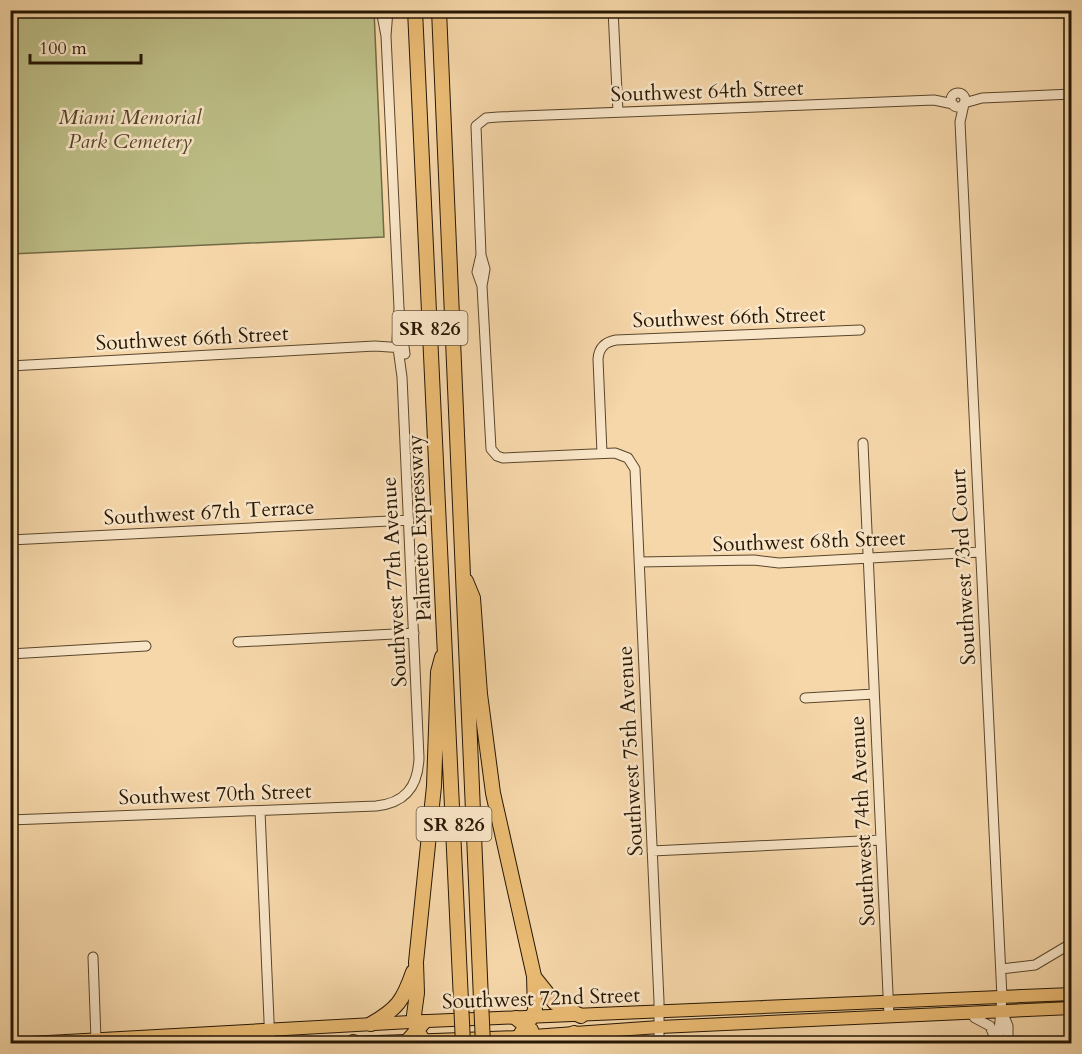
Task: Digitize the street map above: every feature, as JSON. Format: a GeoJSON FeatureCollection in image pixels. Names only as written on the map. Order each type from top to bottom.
{"type":"FeatureCollection","features":[{"type":"Feature","properties":{"kind":"highway","name":"Palmetto Expressway"},"geometry":{"type":"LineString","coordinates":[[415,10],[463,1044]]}},
{"type":"Feature","properties":{"kind":"highway","name":"Palmetto Expressway"},"geometry":{"type":"LineString","coordinates":[[439,10],[483,1044]]}},
{"type":"Feature","properties":{"kind":"highway"},"geometry":{"type":"LineString","coordinates":[[462,571],[473,598],[480,694],[493,793],[534,976],[536,1004],[527,1029]]}},
{"type":"Feature","properties":{"kind":"highway"},"geometry":{"type":"LineString","coordinates":[[406,1042],[420,1028],[416,962],[434,786],[438,672],[446,646]]}},
{"type":"Feature","properties":{"kind":"highway"},"geometry":{"type":"LineString","coordinates":[[371,1024],[390,1013],[402,1000],[416,962]]}},
{"type":"Feature","properties":{"kind":"highway"},"geometry":{"type":"LineString","coordinates":[[534,976],[555,1003],[581,1016]]}},
{"type":"Feature","properties":{"kind":"highway"},"geometry":{"type":"LineString","coordinates":[[558,1044],[574,1033]]}},
{"type":"Feature","properties":{"kind":"main road","name":"Southwest 72nd Street"},"geometry":{"type":"LineString","coordinates":[[420,1028],[527,1029],[581,1016],[1071,994]]}},
{"type":"Feature","properties":{"kind":"main road"},"geometry":{"type":"LineString","coordinates":[[787,1007],[788,1021]]}},
{"type":"Feature","properties":{"kind":"main road","name":"Southwest 72nd Street"},"geometry":{"type":"LineString","coordinates":[[12,1044],[96,1040],[270,1038],[320,1028],[371,1024],[420,1028],[527,1029],[574,1033],[1071,1008]]}},
{"type":"Feature","properties":{"kind":"main road"},"geometry":{"type":"LineString","coordinates":[[320,1028],[321,1044],[406,1042]]}},
{"type":"Feature","properties":{"kind":"street","name":"Southwest 77th Avenue"},"geometry":{"type":"LineString","coordinates":[[381,10],[386,36]]}},
{"type":"Feature","properties":{"kind":"street","name":"Southwest 77th Avenue"},"geometry":{"type":"LineString","coordinates":[[388,10],[386,36],[419,758],[414,785]]}},
{"type":"Feature","properties":{"kind":"street"},"geometry":{"type":"LineString","coordinates":[[614,10],[618,112]]}},
{"type":"Feature","properties":{"kind":"street","name":"Southwest 64th Street"},"geometry":{"type":"LineString","coordinates":[[602,453],[506,458],[496,455],[489,441],[482,286],[486,268],[481,255],[475,133],[476,126],[482,120],[618,112],[934,100],[959,101],[1071,94]]}},
{"type":"Feature","properties":{"kind":"street","name":"Southwest 73rd Court"},"geometry":{"type":"LineString","coordinates":[[959,101],[1002,1011]]}},
{"type":"Feature","properties":{"kind":"street","name":"Southwest 66th Street"},"geometry":{"type":"LineString","coordinates":[[602,453],[598,356],[602,347],[616,340],[860,330]]}},
{"type":"Feature","properties":{"kind":"street","name":"Southwest 66th Street"},"geometry":{"type":"LineString","coordinates":[[10,366],[401,344]]}},
{"type":"Feature","properties":{"kind":"street"},"geometry":{"type":"LineString","coordinates":[[863,443],[874,694]]}},
{"type":"Feature","properties":{"kind":"street","name":"Southwest 75th Avenue"},"geometry":{"type":"LineString","coordinates":[[602,453],[615,453],[628,458],[636,474],[659,1044]]}},
{"type":"Feature","properties":{"kind":"street","name":"Southwest 67th Terrace"},"geometry":{"type":"LineString","coordinates":[[10,540],[409,520]]}},
{"type":"Feature","properties":{"kind":"street","name":"Southwest 68th Street"},"geometry":{"type":"LineString","coordinates":[[639,562],[760,561],[779,563],[980,552]]}},
{"type":"Feature","properties":{"kind":"street"},"geometry":{"type":"LineString","coordinates":[[237,642],[414,633]]}},
{"type":"Feature","properties":{"kind":"street"},"geometry":{"type":"LineString","coordinates":[[10,654],[147,646]]}},
{"type":"Feature","properties":{"kind":"street","name":"Southwest 74th Avenue"},"geometry":{"type":"LineString","coordinates":[[805,698],[874,694],[889,1016]]}},
{"type":"Feature","properties":{"kind":"street","name":"Southwest 70th Street"},"geometry":{"type":"LineString","coordinates":[[10,820],[382,805],[400,800],[414,785]]}},
{"type":"Feature","properties":{"kind":"street"},"geometry":{"type":"LineString","coordinates":[[260,811],[270,1038]]}},
{"type":"Feature","properties":{"kind":"street"},"geometry":{"type":"LineString","coordinates":[[652,851],[881,840]]}},
{"type":"Feature","properties":{"kind":"street"},"geometry":{"type":"LineString","coordinates":[[1001,969],[1035,965],[1071,943]]}},
{"type":"Feature","properties":{"kind":"street"},"geometry":{"type":"LineString","coordinates":[[93,957],[96,1040]]}},
{"type":"Feature","properties":{"kind":"street"},"geometry":{"type":"LineString","coordinates":[[998,1044],[1002,1011]]}},
{"type":"Feature","properties":{"kind":"street"},"geometry":{"type":"LineString","coordinates":[[1002,1011],[1008,1026],[1008,1044]]}},
{"type":"Feature","properties":{"kind":"street"},"geometry":{"type":"LineString","coordinates":[[970,1012],[975,1018],[990,1026],[998,1044]]}},
{"type":"Feature","properties":{"kind":"green space","name":"Miami Memorial Park Cemetery"},"geometry":{"type":"Polygon","coordinates":[[[10,11],[374,11],[384,237],[11,254],[10,11]]]}}]}
